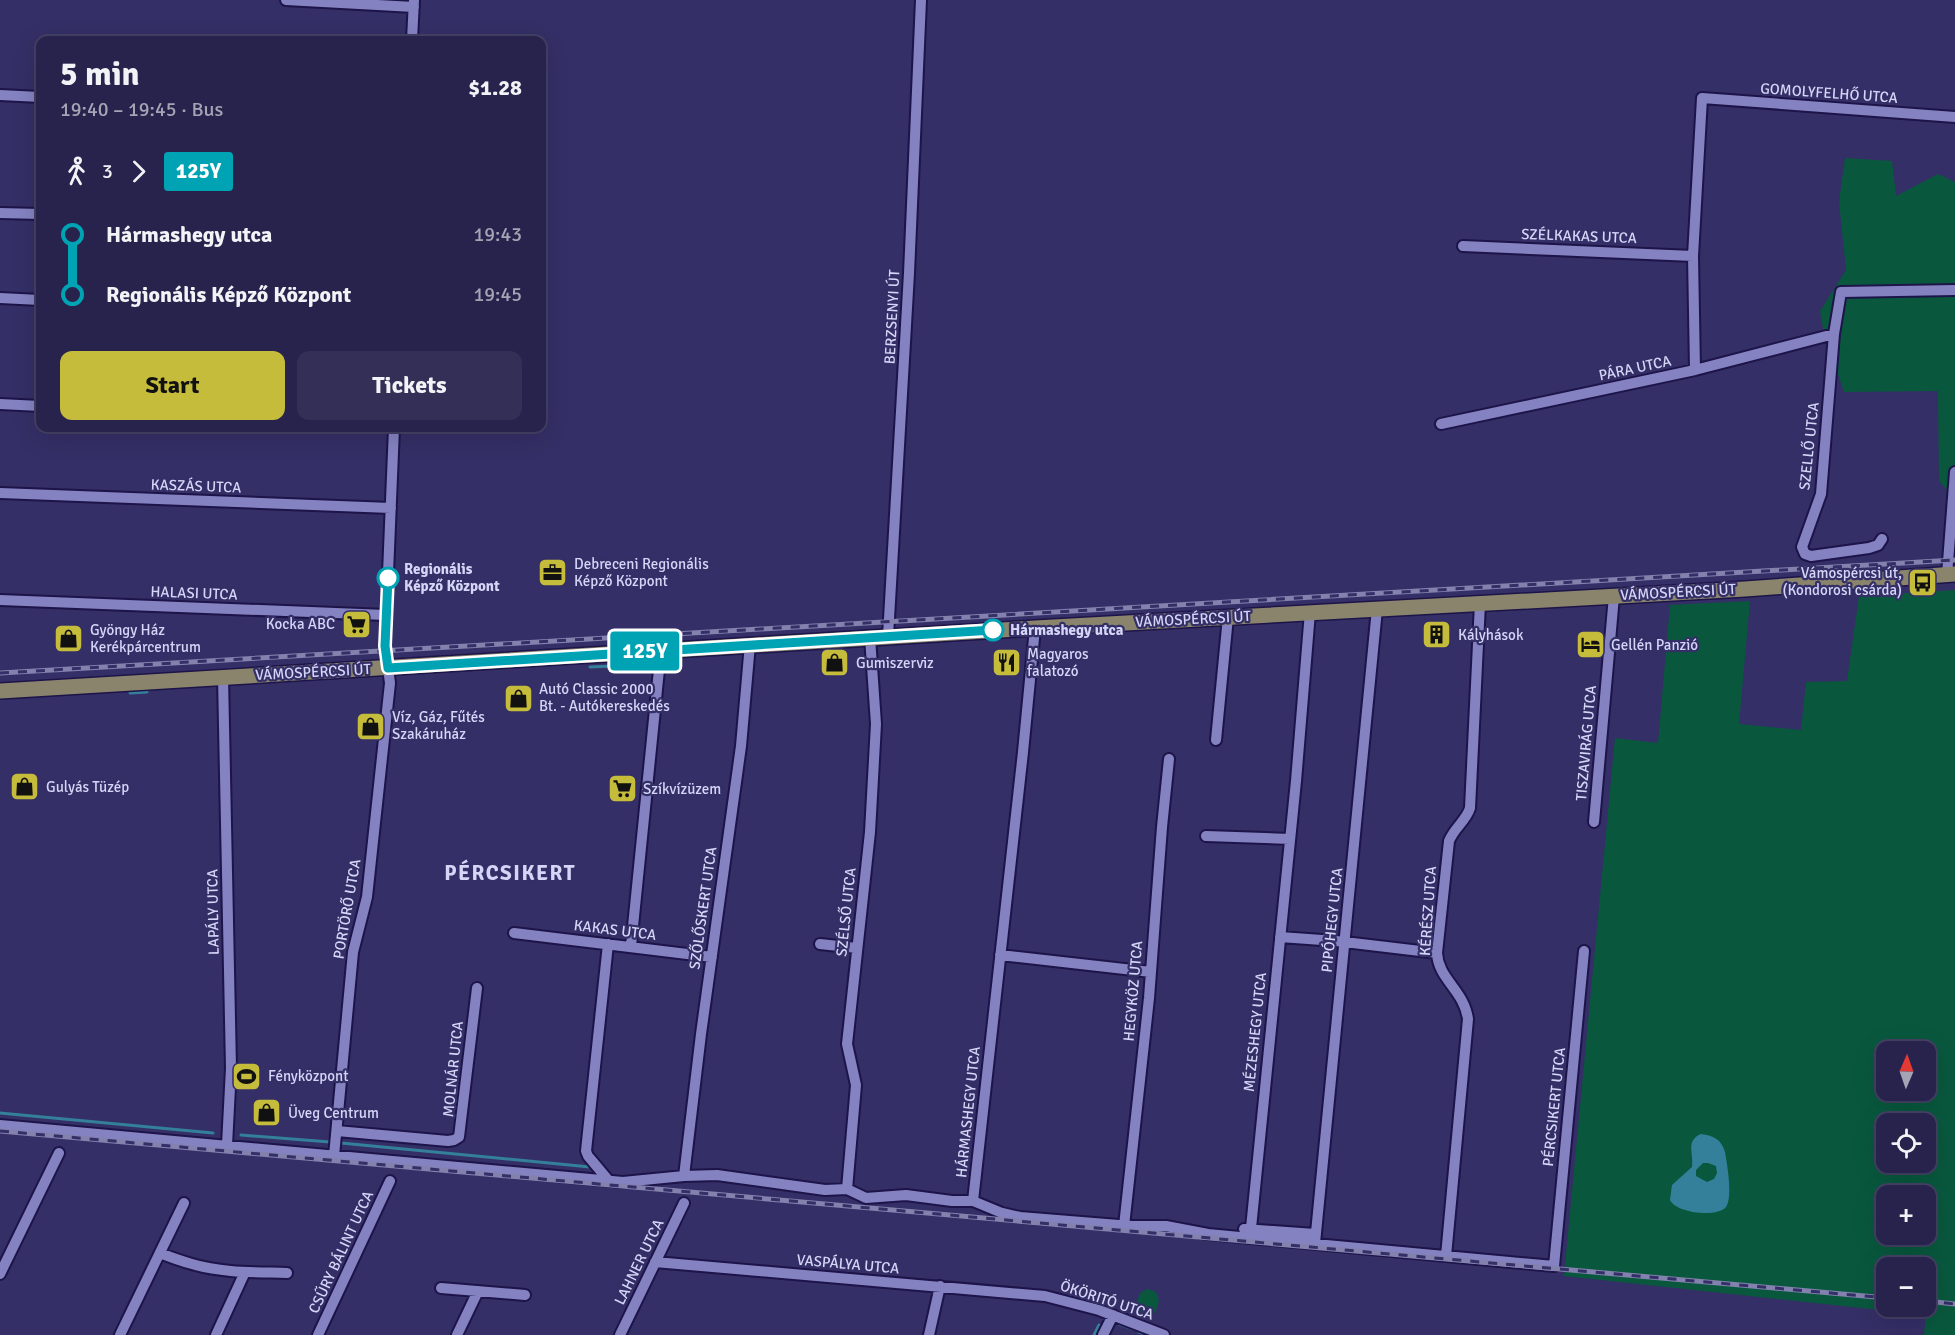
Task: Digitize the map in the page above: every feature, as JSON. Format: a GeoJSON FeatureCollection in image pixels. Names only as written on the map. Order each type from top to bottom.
{"type":"FeatureCollection","features":[{"type":"Feature","properties":{"kind":"main road","name":"VÁMOSPÉRCSI ÚT"},"geometry":{"type":"LineString","coordinates":[[0,691],[750,644],[1614,596],[1951,574]]}},
{"type":"Feature","properties":{"kind":"street"},"geometry":{"type":"LineString","coordinates":[[286,0],[414,3],[412,36]]}},
{"type":"Feature","properties":{"kind":"street","name":"BERZSENYI ÚT"},"geometry":{"type":"LineString","coordinates":[[888,636],[909,285],[921,0]]}},
{"type":"Feature","properties":{"kind":"street"},"geometry":{"type":"LineString","coordinates":[[0,95],[36,97]]}},
{"type":"Feature","properties":{"kind":"street","name":"GOMOLYFELHŐ UTCA"},"geometry":{"type":"LineString","coordinates":[[1693,256],[1702,98],[1955,117]]}},
{"type":"Feature","properties":{"kind":"street"},"geometry":{"type":"LineString","coordinates":[[0,213],[36,214]]}},
{"type":"Feature","properties":{"kind":"street","name":"SZÉLKAKAS UTCA"},"geometry":{"type":"LineString","coordinates":[[1463,246],[1693,256]]}},
{"type":"Feature","properties":{"kind":"street"},"geometry":{"type":"LineString","coordinates":[[1693,256],[1695,370]]}},
{"type":"Feature","properties":{"kind":"street","name":"SZELLŐ UTCA"},"geometry":{"type":"LineString","coordinates":[[1882,539],[1878,545],[1869,548],[1811,556],[1805,554],[1802,547],[1821,494],[1834,334],[1841,292],[1955,291]]}},
{"type":"Feature","properties":{"kind":"street"},"geometry":{"type":"LineString","coordinates":[[0,298],[36,300]]}},
{"type":"Feature","properties":{"kind":"street","name":"PÁRA UTCA"},"geometry":{"type":"LineString","coordinates":[[1441,424],[1695,370],[1834,334]]}},
{"type":"Feature","properties":{"kind":"street"},"geometry":{"type":"LineString","coordinates":[[0,404],[36,406]]}},
{"type":"Feature","properties":{"kind":"street","name":"PORTÖRŐ UTCA"},"geometry":{"type":"LineString","coordinates":[[334,1156],[353,952],[367,897],[390,683],[385,648],[394,432]]}},
{"type":"Feature","properties":{"kind":"street"},"geometry":{"type":"LineString","coordinates":[[1951,574],[1955,472]]}},
{"type":"Feature","properties":{"kind":"street","name":"KASZÁS UTCA"},"geometry":{"type":"LineString","coordinates":[[0,493],[391,508]]}},
{"type":"Feature","properties":{"kind":"street","name":"TISZAVIRÁG UTCA"},"geometry":{"type":"LineString","coordinates":[[1594,822],[1614,596]]}},
{"type":"Feature","properties":{"kind":"street","name":"HALASI UTCA"},"geometry":{"type":"LineString","coordinates":[[0,600],[387,615]]}},
{"type":"Feature","properties":{"kind":"street","name":"KÉRÉSZ UTCA"},"geometry":{"type":"LineString","coordinates":[[1446,1256],[1468,1019],[1462,998],[1440,966],[1437,953],[1449,841],[1454,829],[1466,817],[1470,808],[1480,603]]}},
{"type":"Feature","properties":{"kind":"street","name":"PIPÓHEGY UTCA"},"geometry":{"type":"LineString","coordinates":[[1315,1238],[1377,609]]}},
{"type":"Feature","properties":{"kind":"street","name":"MÉZESHEGY UTCA"},"geometry":{"type":"LineString","coordinates":[[1251,1228],[1310,612]]}},
{"type":"Feature","properties":{"kind":"street"},"geometry":{"type":"LineString","coordinates":[[1216,740],[1228,617]]}},
{"type":"Feature","properties":{"kind":"street","name":"HÁRMASHEGY UTCA"},"geometry":{"type":"LineString","coordinates":[[973,1201],[1035,628]]}},
{"type":"Feature","properties":{"kind":"street","name":"SZÉLSŐ UTCA"},"geometry":{"type":"LineString","coordinates":[[847,1189],[856,1083],[847,1044],[870,832],[876,724],[870,637]]}},
{"type":"Feature","properties":{"kind":"street","name":"SZŐLŐSKERT UTCA"},"geometry":{"type":"LineString","coordinates":[[684,1176],[741,746],[750,644]]}},
{"type":"Feature","properties":{"kind":"street"},"geometry":{"type":"LineString","coordinates":[[632,946],[661,650]]}},
{"type":"Feature","properties":{"kind":"street","name":"LAPÁLY UTCA"},"geometry":{"type":"LineString","coordinates":[[223,677],[231,1068],[227,1145]]}},
{"type":"Feature","properties":{"kind":"street","name":"HEGYKÖZ UTCA"},"geometry":{"type":"LineString","coordinates":[[1124,1226],[1151,972],[1161,827],[1169,759]]}},
{"type":"Feature","properties":{"kind":"street"},"geometry":{"type":"LineString","coordinates":[[1206,837],[1290,839]]}},
{"type":"Feature","properties":{"kind":"street","name":"KAKAS UTCA"},"geometry":{"type":"LineString","coordinates":[[514,933],[712,957]]}},
{"type":"Feature","properties":{"kind":"street"},"geometry":{"type":"LineString","coordinates":[[1280,937],[1437,953]]}},
{"type":"Feature","properties":{"kind":"street"},"geometry":{"type":"LineString","coordinates":[[608,944],[586,1151],[609,1180]]}},
{"type":"Feature","properties":{"kind":"street"},"geometry":{"type":"LineString","coordinates":[[820,944],[857,948]]}},
{"type":"Feature","properties":{"kind":"street","name":"PÉRCSIKERT UTCA"},"geometry":{"type":"LineString","coordinates":[[1446,1256],[1554,1266],[1584,951]]}},
{"type":"Feature","properties":{"kind":"street"},"geometry":{"type":"LineString","coordinates":[[1000,955],[1151,972]]}},
{"type":"Feature","properties":{"kind":"street","name":"MOLNÁR UTCA"},"geometry":{"type":"LineString","coordinates":[[337,1131],[448,1141],[459,1137],[477,988]]}},
{"type":"Feature","properties":{"kind":"street"},"geometry":{"type":"LineString","coordinates":[[0,1125],[634,1182],[717,1175],[825,1190],[847,1189],[859,1196],[870,1198],[906,1195],[952,1201],[973,1201],[1009,1215],[1124,1226],[1166,1226],[1203,1234],[1228,1236],[1315,1238]]}},
{"type":"Feature","properties":{"kind":"street"},"geometry":{"type":"LineString","coordinates":[[0,1274],[58,1153]]}},
{"type":"Feature","properties":{"kind":"street","name":"CSŰRY BÁLINT UTCA"},"geometry":{"type":"LineString","coordinates":[[318,1335],[390,1181]]}},
{"type":"Feature","properties":{"kind":"street"},"geometry":{"type":"LineString","coordinates":[[120,1335],[184,1203]]}},
{"type":"Feature","properties":{"kind":"street","name":"LAHNER UTCA"},"geometry":{"type":"LineString","coordinates":[[620,1335],[684,1203]]}},
{"type":"Feature","properties":{"kind":"street"},"geometry":{"type":"LineString","coordinates":[[1228,1236],[1251,1228],[1446,1256]]}},
{"type":"Feature","properties":{"kind":"street"},"geometry":{"type":"LineString","coordinates":[[160,1253],[199,1266],[245,1272],[287,1274]]}},
{"type":"Feature","properties":{"kind":"street","name":"VASPÁLYA UTCA"},"geometry":{"type":"LineString","coordinates":[[655,1262],[1040,1295]]}},
{"type":"Feature","properties":{"kind":"street"},"geometry":{"type":"LineString","coordinates":[[216,1335],[245,1272]]}},
{"type":"Feature","properties":{"kind":"street"},"geometry":{"type":"LineString","coordinates":[[929,1335],[940,1286]]}},
{"type":"Feature","properties":{"kind":"street"},"geometry":{"type":"LineString","coordinates":[[441,1288],[525,1295]]}},
{"type":"Feature","properties":{"kind":"street"},"geometry":{"type":"LineString","coordinates":[[457,1335],[478,1291]]}},
{"type":"Feature","properties":{"kind":"street","name":"ÖKÖRITÓ UTCA"},"geometry":{"type":"LineString","coordinates":[[1040,1295],[1073,1302],[1164,1335]]}},
{"type":"Feature","properties":{"kind":"street"},"geometry":{"type":"LineString","coordinates":[[1103,1335],[1113,1315]]}},
{"type":"Feature","properties":{"kind":"green space"},"geometry":{"type":"Polygon","coordinates":[[[1845,158],[1892,161],[1896,196],[1938,174],[1955,182],[1955,499],[1939,481],[1938,391],[1844,392],[1824,334],[1820,311],[1846,270],[1839,202],[1845,158]]]}},
{"type":"Feature","properties":{"kind":"green space"},"geometry":{"type":"Polygon","coordinates":[[[1955,590],[1955,1335],[1924,1335],[1926,1317],[1936,1317],[1936,1257],[1876,1257],[1876,1310],[1564,1276],[1615,738],[1658,743],[1670,605],[1750,601],[1739,724],[1801,730],[1806,682],[1847,681],[1859,596],[1955,590]]]}},
{"type":"Feature","properties":{"kind":"green space"},"geometry":{"type":"Polygon","coordinates":[[[1148,1289],[1156,1292],[1159,1301],[1155,1313],[1145,1317],[1138,1313],[1136,1303],[1141,1292],[1148,1289]]]}},
{"type":"Feature","properties":{"kind":"water"},"geometry":{"type":"Polygon","coordinates":[[[1701,1134],[1713,1137],[1719,1141],[1725,1152],[1729,1196],[1726,1207],[1721,1210],[1706,1213],[1688,1211],[1670,1200],[1672,1185],[1692,1167],[1691,1148],[1696,1137],[1701,1134]],[[1703,1163],[1696,1170],[1696,1176],[1707,1182],[1714,1179],[1717,1173],[1716,1166],[1703,1163]]]}},
{"type":"Feature","properties":{"kind":"waterway"},"geometry":{"type":"LineString","coordinates":[[590,667],[614,666]]}},
{"type":"Feature","properties":{"kind":"waterway"},"geometry":{"type":"LineString","coordinates":[[130,693],[147,692]]}},
{"type":"Feature","properties":{"kind":"waterway"},"geometry":{"type":"LineString","coordinates":[[0,1113],[213,1133]]}},
{"type":"Feature","properties":{"kind":"waterway"},"geometry":{"type":"LineString","coordinates":[[241,1135],[330,1142]]}},
{"type":"Feature","properties":{"kind":"waterway"},"geometry":{"type":"LineString","coordinates":[[341,1143],[590,1167]]}},
{"type":"Feature","properties":{"kind":"waterway"},"geometry":{"type":"LineString","coordinates":[[1119,1324],[1133,1329]]}},
{"type":"Feature","properties":{"kind":"waterway"},"geometry":{"type":"LineString","coordinates":[[1094,1335],[1099,1325]]}},
{"type":"Feature","properties":{"kind":"railway"},"geometry":{"type":"LineString","coordinates":[[0,673],[1955,560]]}},
{"type":"Feature","properties":{"kind":"railway"},"geometry":{"type":"LineString","coordinates":[[0,1131],[1876,1297]]}},
{"type":"Feature","properties":{"kind":"railway"},"geometry":{"type":"LineString","coordinates":[[1936,1302],[1955,1304]]}},
{"type":"Feature","properties":{"kind":"bus line","name":"125Y"},"geometry":{"type":"LineString","coordinates":[[388,578],[385,655],[388,668],[993,630]]}},
{"type":"Feature","properties":{"kind":"place","name":"Debreceni Regionális Képző Központ"},"geometry":{"type":"Point","coordinates":[553,573]}},
{"type":"Feature","properties":{"kind":"place","name":"Regionális Képző Központ"},"geometry":{"type":"Point","coordinates":[388,578]}},
{"type":"Feature","properties":{"kind":"place","name":"Vámospércsi út, (Kondorosi csárda)"},"geometry":{"type":"Point","coordinates":[1923,582]}},
{"type":"Feature","properties":{"kind":"place","name":"Kocka ABC"},"geometry":{"type":"Point","coordinates":[356,624]}},
{"type":"Feature","properties":{"kind":"place","name":"Hármashegy utca"},"geometry":{"type":"Point","coordinates":[993,630]}},
{"type":"Feature","properties":{"kind":"place","name":"Kályhások"},"geometry":{"type":"Point","coordinates":[1437,635]}},
{"type":"Feature","properties":{"kind":"place","name":"Gyöngy Ház Kerékpárcentrum"},"geometry":{"type":"Point","coordinates":[69,639]}},
{"type":"Feature","properties":{"kind":"place","name":"Gellén Panzió"},"geometry":{"type":"Point","coordinates":[1590,645]}},
{"type":"Feature","properties":{"kind":"place","name":"Gumiszerviz"},"geometry":{"type":"Point","coordinates":[835,663]}},
{"type":"Feature","properties":{"kind":"place","name":"Magyaros falatozó"},"geometry":{"type":"Point","coordinates":[1006,663]}},
{"type":"Feature","properties":{"kind":"place","name":"Autó Classic 2000 Bt. - Autókereskedés"},"geometry":{"type":"Point","coordinates":[518,698]}},
{"type":"Feature","properties":{"kind":"place","name":"Víz, Gáz, Fűtés Szakáruház"},"geometry":{"type":"Point","coordinates":[371,726]}},
{"type":"Feature","properties":{"kind":"place","name":"Gulyás Tüzép"},"geometry":{"type":"Point","coordinates":[25,787]}},
{"type":"Feature","properties":{"kind":"place","name":"Szíkvízüzem"},"geometry":{"type":"Point","coordinates":[622,789]}},
{"type":"Feature","properties":{"kind":"place","name":"Fényközpont"},"geometry":{"type":"Point","coordinates":[247,1076]}},
{"type":"Feature","properties":{"kind":"place","name":"Üveg Centrum"},"geometry":{"type":"Point","coordinates":[267,1113]}},
{"type":"Feature","properties":{"kind":"district","name":"PÉRCSIKERT"},"geometry":{"type":"Point","coordinates":[510,873]}}]}
